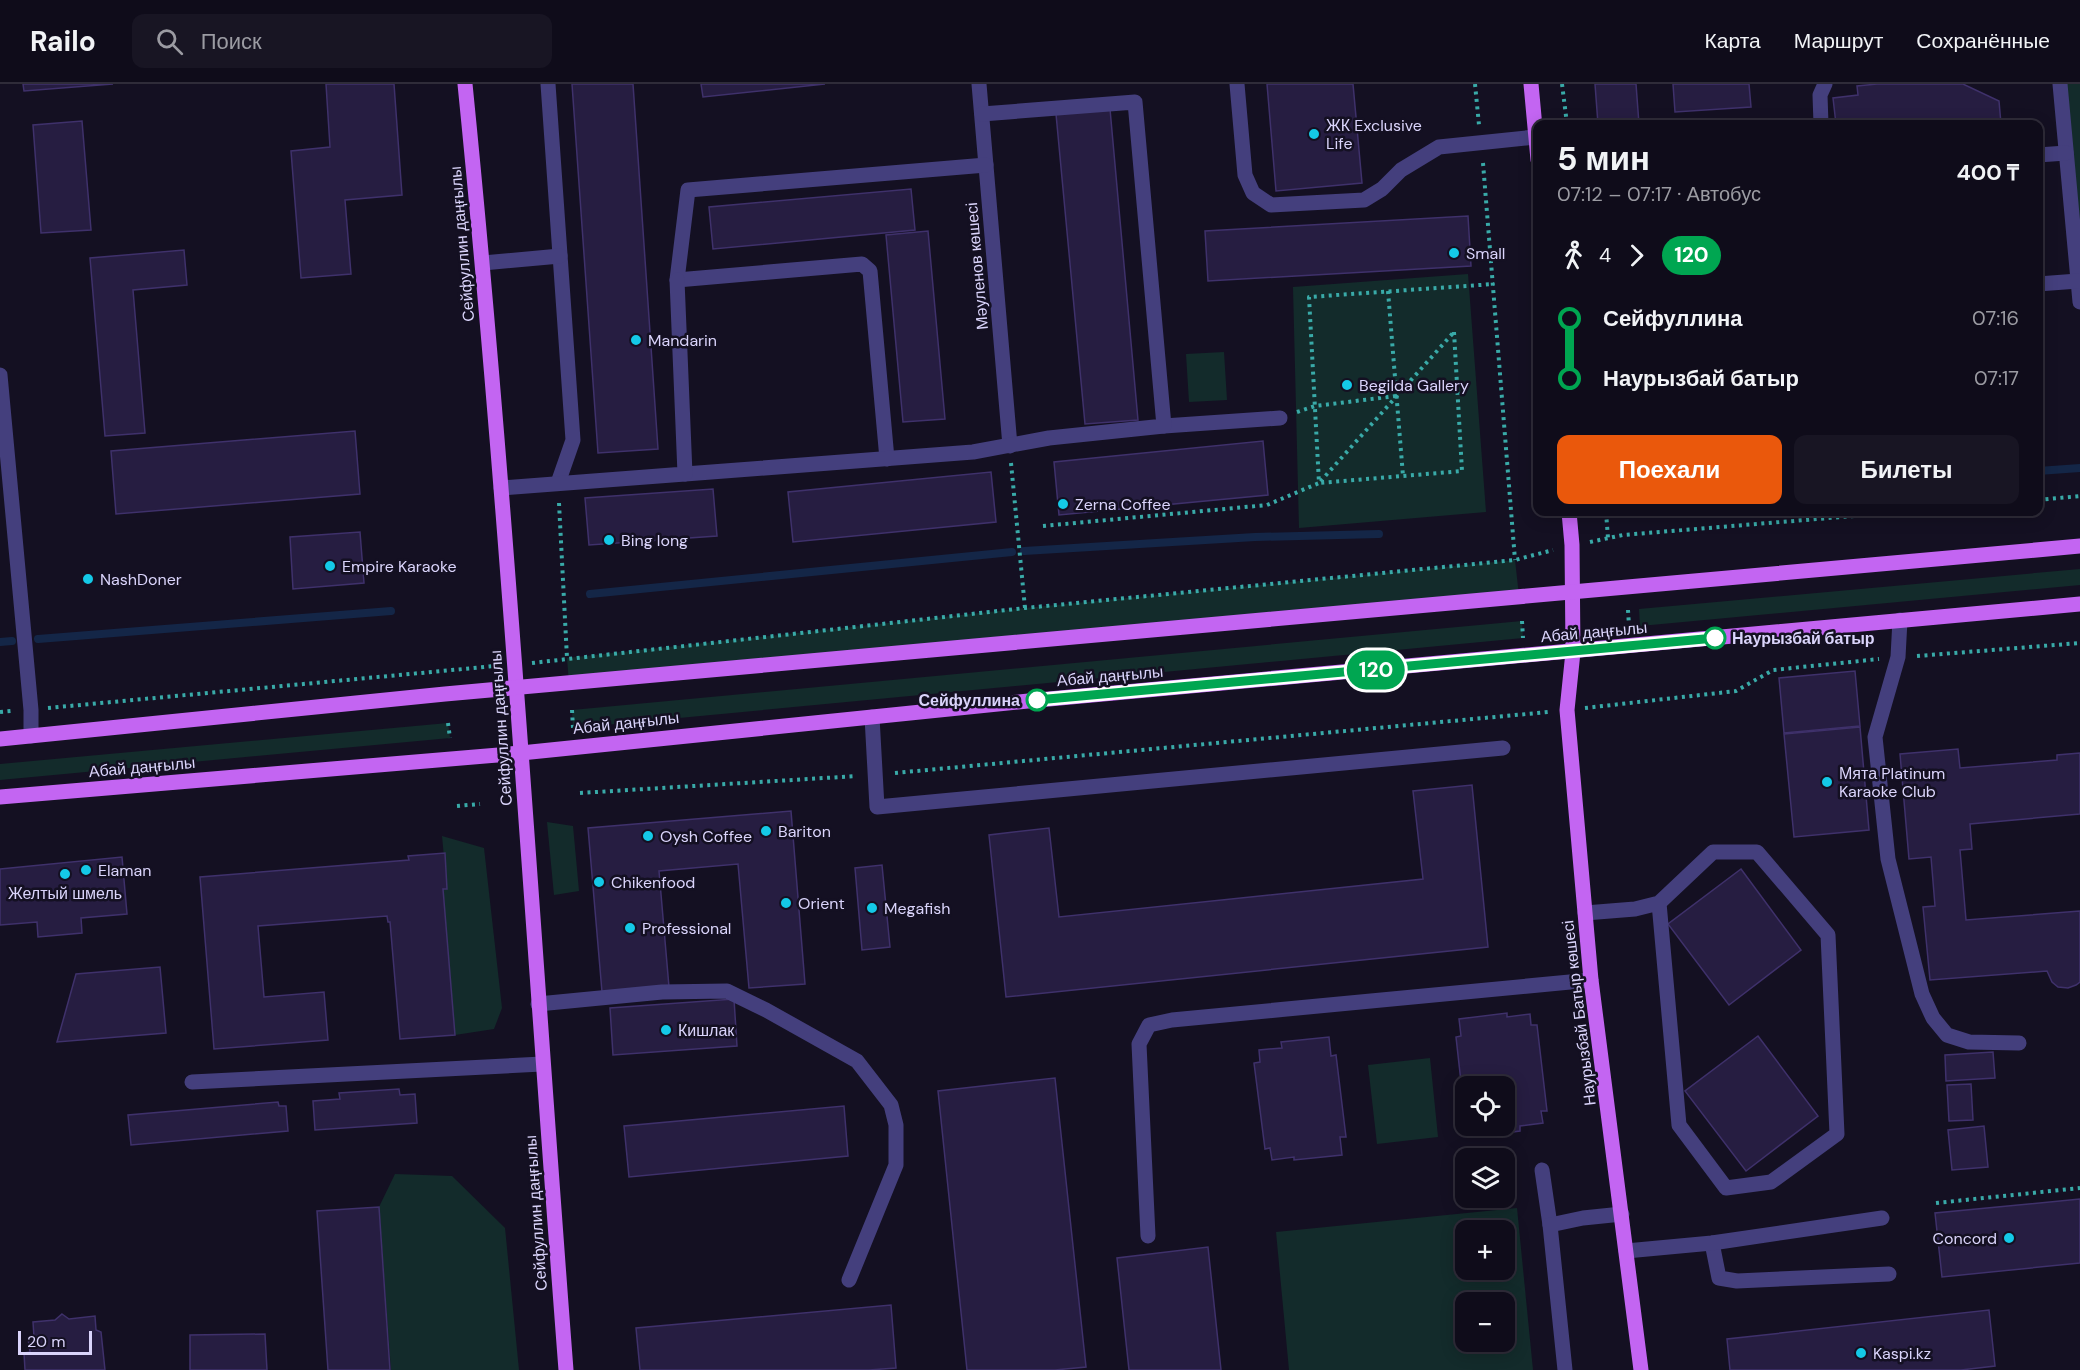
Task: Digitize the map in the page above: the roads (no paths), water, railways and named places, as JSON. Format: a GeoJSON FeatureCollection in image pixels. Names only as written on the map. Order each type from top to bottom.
{"type":"FeatureCollection","features":[{"type":"Feature","properties":{"kind":"main road","name":"Сейфуллин даңғылы"},"geometry":{"type":"LineString","coordinates":[[465,84],[483,263],[501,488],[566,1370]]}},
{"type":"Feature","properties":{"kind":"main road"},"geometry":{"type":"LineString","coordinates":[[1531,84],[1534,120]]}},
{"type":"Feature","properties":{"kind":"main road"},"geometry":{"type":"LineString","coordinates":[[1569,516],[1573,652]]}},
{"type":"Feature","properties":{"kind":"main road"},"geometry":{"type":"LineString","coordinates":[[0,739],[516,688],[2080,546]]}},
{"type":"Feature","properties":{"kind":"main road","name":"Абай даңғылы"},"geometry":{"type":"LineString","coordinates":[[0,797],[521,753],[872,717],[2080,604]]}},
{"type":"Feature","properties":{"kind":"main road","name":"Наурызбай Батыр көшесі"},"geometry":{"type":"LineString","coordinates":[[1573,652],[1567,710],[1591,980],[1641,1370]]}},
{"type":"Feature","properties":{"kind":"street"},"geometry":{"type":"LineString","coordinates":[[548,84],[573,440],[558,483]]}},
{"type":"Feature","properties":{"kind":"street","name":"Мәуленов көшесі"},"geometry":{"type":"LineString","coordinates":[[979,84],[1010,446]]}},
{"type":"Feature","properties":{"kind":"street"},"geometry":{"type":"LineString","coordinates":[[1237,84],[1245,175],[1253,193],[1271,205],[1364,200],[1382,189],[1401,170],[1439,147],[1533,137]]}},
{"type":"Feature","properties":{"kind":"street"},"geometry":{"type":"LineString","coordinates":[[1821,120],[1820,95],[1825,84]]}},
{"type":"Feature","properties":{"kind":"street"},"geometry":{"type":"LineString","coordinates":[[2060,84],[2080,302]]}},
{"type":"Feature","properties":{"kind":"street"},"geometry":{"type":"LineString","coordinates":[[982,114],[1135,102],[1164,426]]}},
{"type":"Feature","properties":{"kind":"street"},"geometry":{"type":"LineString","coordinates":[[2043,155],[2066,153]]}},
{"type":"Feature","properties":{"kind":"street"},"geometry":{"type":"LineString","coordinates":[[685,474],[677,280],[688,190],[986,165]]}},
{"type":"Feature","properties":{"kind":"street"},"geometry":{"type":"LineString","coordinates":[[483,263],[560,256]]}},
{"type":"Feature","properties":{"kind":"street"},"geometry":{"type":"LineString","coordinates":[[677,280],[862,264],[870,271],[887,459]]}},
{"type":"Feature","properties":{"kind":"street"},"geometry":{"type":"LineString","coordinates":[[2043,284],[2078,281]]}},
{"type":"Feature","properties":{"kind":"street"},"geometry":{"type":"LineString","coordinates":[[0,375],[31,710],[31,736]]}},
{"type":"Feature","properties":{"kind":"street"},"geometry":{"type":"LineString","coordinates":[[501,488],[973,452],[1049,438],[1164,426],[1280,418]]}},
{"type":"Feature","properties":{"kind":"street"},"geometry":{"type":"LineString","coordinates":[[1900,620],[1898,657],[1875,737],[1888,859],[1922,994],[1933,1018],[1947,1035],[1969,1042],[2019,1043]]}},
{"type":"Feature","properties":{"kind":"street"},"geometry":{"type":"LineString","coordinates":[[872,717],[877,807],[1503,748]]}},
{"type":"Feature","properties":{"kind":"street"},"geometry":{"type":"LineString","coordinates":[[1585,913],[1635,909],[1659,903],[1713,852],[1757,852],[1828,935],[1837,1134],[1771,1182],[1726,1188],[1679,1125],[1659,903]]}},
{"type":"Feature","properties":{"kind":"street"},"geometry":{"type":"LineString","coordinates":[[1148,1236],[1140,1044],[1149,1025],[1172,1020],[1591,980]]}},
{"type":"Feature","properties":{"kind":"street"},"geometry":{"type":"LineString","coordinates":[[538,1004],[662,992],[727,991],[857,1061],[891,1105],[896,1125],[896,1165],[849,1280]]}},
{"type":"Feature","properties":{"kind":"street"},"geometry":{"type":"LineString","coordinates":[[192,1082],[542,1064]]}},
{"type":"Feature","properties":{"kind":"street"},"geometry":{"type":"LineString","coordinates":[[1542,1170],[1565,1370]]}},
{"type":"Feature","properties":{"kind":"street"},"geometry":{"type":"LineString","coordinates":[[1550,1225],[1583,1218],[1622,1214]]}},
{"type":"Feature","properties":{"kind":"street"},"geometry":{"type":"LineString","coordinates":[[1626,1251],[1712,1243],[1882,1218]]}},
{"type":"Feature","properties":{"kind":"street"},"geometry":{"type":"LineString","coordinates":[[1712,1243],[1719,1278],[1737,1281],[1889,1274]]}},
{"type":"Feature","properties":{"kind":"waterway"},"geometry":{"type":"LineString","coordinates":[[2043,471],[2080,468]]}},
{"type":"Feature","properties":{"kind":"waterway"},"geometry":{"type":"LineString","coordinates":[[1024,551],[1255,537],[1379,534]]}},
{"type":"Feature","properties":{"kind":"waterway"},"geometry":{"type":"LineString","coordinates":[[590,594],[1012,552]]}},
{"type":"Feature","properties":{"kind":"waterway"},"geometry":{"type":"LineString","coordinates":[[38,639],[391,611]]}},
{"type":"Feature","properties":{"kind":"waterway"},"geometry":{"type":"LineString","coordinates":[[0,642],[12,641]]}},
{"type":"Feature","properties":{"kind":"place","name":"ЖК Exclusive Life"},"geometry":{"type":"Point","coordinates":[1314,134]}},
{"type":"Feature","properties":{"kind":"place","name":"Small"},"geometry":{"type":"Point","coordinates":[1454,253]}},
{"type":"Feature","properties":{"kind":"place","name":"Mandarin"},"geometry":{"type":"Point","coordinates":[636,340]}},
{"type":"Feature","properties":{"kind":"place","name":"Begilda Gallery"},"geometry":{"type":"Point","coordinates":[1347,385]}},
{"type":"Feature","properties":{"kind":"place","name":"Zerna Coffee"},"geometry":{"type":"Point","coordinates":[1063,504]}},
{"type":"Feature","properties":{"kind":"place","name":"Bing long"},"geometry":{"type":"Point","coordinates":[609,540]}},
{"type":"Feature","properties":{"kind":"place","name":"Empire Karaoke"},"geometry":{"type":"Point","coordinates":[330,566]}},
{"type":"Feature","properties":{"kind":"place","name":"NashDoner"},"geometry":{"type":"Point","coordinates":[88,579]}},
{"type":"Feature","properties":{"kind":"place","name":"Наурызбай батыр"},"geometry":{"type":"Point","coordinates":[1715,638]}},
{"type":"Feature","properties":{"kind":"place","name":"Сейфуллина"},"geometry":{"type":"Point","coordinates":[1037,700]}},
{"type":"Feature","properties":{"kind":"place","name":"Мята Platinum Karaoke Club"},"geometry":{"type":"Point","coordinates":[1827,782]}},
{"type":"Feature","properties":{"kind":"place","name":"Bariton"},"geometry":{"type":"Point","coordinates":[766,831]}},
{"type":"Feature","properties":{"kind":"place","name":"Oysh Coffee"},"geometry":{"type":"Point","coordinates":[648,836]}},
{"type":"Feature","properties":{"kind":"place","name":"Elaman"},"geometry":{"type":"Point","coordinates":[86,870]}},
{"type":"Feature","properties":{"kind":"place","name":"Желтый шмель"},"geometry":{"type":"Point","coordinates":[65,874]}},
{"type":"Feature","properties":{"kind":"place","name":"Chikenfood"},"geometry":{"type":"Point","coordinates":[599,882]}},
{"type":"Feature","properties":{"kind":"place","name":"Orient"},"geometry":{"type":"Point","coordinates":[786,903]}},
{"type":"Feature","properties":{"kind":"place","name":"Megafish"},"geometry":{"type":"Point","coordinates":[872,908]}},
{"type":"Feature","properties":{"kind":"place","name":"Professional"},"geometry":{"type":"Point","coordinates":[630,928]}},
{"type":"Feature","properties":{"kind":"place","name":"Кишлак"},"geometry":{"type":"Point","coordinates":[666,1030]}},
{"type":"Feature","properties":{"kind":"place","name":"Concord"},"geometry":{"type":"Point","coordinates":[2009,1238]}},
{"type":"Feature","properties":{"kind":"place","name":"Kaspi.kz"},"geometry":{"type":"Point","coordinates":[1861,1353]}}]}
